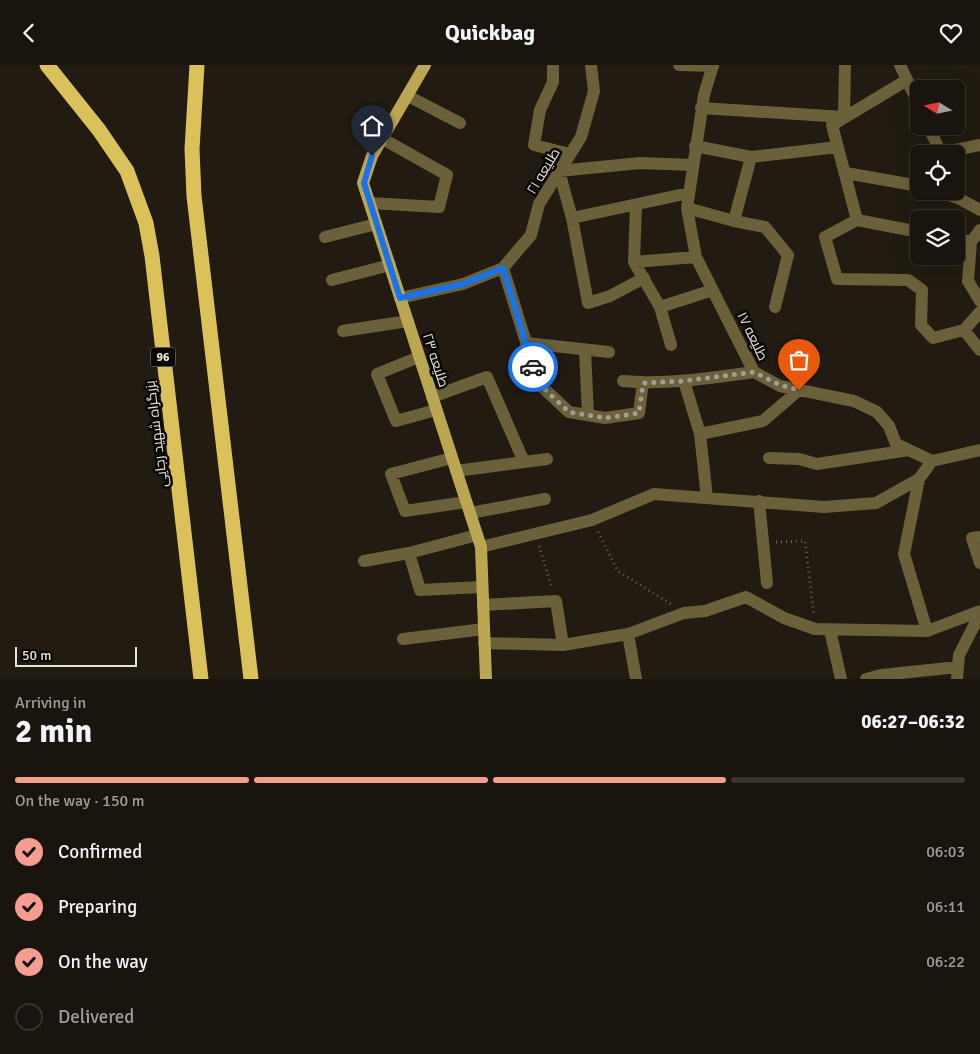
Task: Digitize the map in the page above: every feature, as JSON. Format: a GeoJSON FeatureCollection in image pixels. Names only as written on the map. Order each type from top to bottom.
{"type":"FeatureCollection","features":[{"type":"Feature","properties":{"kind":"highway","name":"بزرگراه شهید رجایی"},"geometry":{"type":"LineString","coordinates":[[47,65],[99,130],[127,171],[146,223],[152,256],[202,679]]}},
{"type":"Feature","properties":{"kind":"highway"},"geometry":{"type":"LineString","coordinates":[[197,65],[192,149],[194,195],[251,679]]}},
{"type":"Feature","properties":{"kind":"main road","name":"طلیعه ۲۳"},"geometry":{"type":"LineString","coordinates":[[425,65],[372,156],[364,183],[479,541],[486,679]]}},
{"type":"Feature","properties":{"kind":"street"},"geometry":{"type":"LineString","coordinates":[[553,65],[553,82],[540,110],[534,145],[570,154]]}},
{"type":"Feature","properties":{"kind":"street","name":"طلیعه ۲۱"},"geometry":{"type":"LineString","coordinates":[[400,298],[463,284],[503,268],[531,235],[539,204],[581,137],[594,91],[591,65]]}},
{"type":"Feature","properties":{"kind":"street"},"geometry":{"type":"LineString","coordinates":[[679,65],[713,65]]}},
{"type":"Feature","properties":{"kind":"street","name":"طلیعه ۱۷"},"geometry":{"type":"LineString","coordinates":[[713,65],[701,109],[687,208],[696,257],[754,372],[780,385],[854,401],[877,412],[888,426],[896,444],[932,461]]}},
{"type":"Feature","properties":{"kind":"street"},"geometry":{"type":"LineString","coordinates":[[844,117],[845,65]]}},
{"type":"Feature","properties":{"kind":"street"},"geometry":{"type":"LineString","coordinates":[[900,65],[910,86]]}},
{"type":"Feature","properties":{"kind":"street"},"geometry":{"type":"LineString","coordinates":[[857,220],[832,125],[907,79]]}},
{"type":"Feature","properties":{"kind":"street"},"geometry":{"type":"LineString","coordinates":[[408,96],[460,123]]}},
{"type":"Feature","properties":{"kind":"street"},"geometry":{"type":"LineString","coordinates":[[701,109],[844,117]]}},
{"type":"Feature","properties":{"kind":"street"},"geometry":{"type":"LineString","coordinates":[[370,203],[439,207],[447,175],[382,139]]}},
{"type":"Feature","properties":{"kind":"street"},"geometry":{"type":"LineString","coordinates":[[965,148],[980,145]]}},
{"type":"Feature","properties":{"kind":"street"},"geometry":{"type":"LineString","coordinates":[[695,146],[751,157],[838,147]]}},
{"type":"Feature","properties":{"kind":"street"},"geometry":{"type":"LineString","coordinates":[[734,221],[751,157]]}},
{"type":"Feature","properties":{"kind":"street"},"geometry":{"type":"LineString","coordinates":[[644,278],[610,296],[588,303],[572,218],[559,171],[640,163],[692,165]]}},
{"type":"Feature","properties":{"kind":"street"},"geometry":{"type":"LineString","coordinates":[[846,173],[910,184]]}},
{"type":"Feature","properties":{"kind":"street"},"geometry":{"type":"LineString","coordinates":[[572,218],[689,193]]}},
{"type":"Feature","properties":{"kind":"street"},"geometry":{"type":"LineString","coordinates":[[962,200],[980,210]]}},
{"type":"Feature","properties":{"kind":"street"},"geometry":{"type":"LineString","coordinates":[[636,205],[634,262],[660,307],[671,345]]}},
{"type":"Feature","properties":{"kind":"street"},"geometry":{"type":"LineString","coordinates":[[687,208],[734,221],[765,227],[788,255],[775,307]]}},
{"type":"Feature","properties":{"kind":"street"},"geometry":{"type":"LineString","coordinates":[[910,230],[857,220],[825,237],[837,279],[908,280],[922,290],[921,325],[933,338],[964,330],[980,312]]}},
{"type":"Feature","properties":{"kind":"street"},"geometry":{"type":"LineString","coordinates":[[325,237],[376,223]]}},
{"type":"Feature","properties":{"kind":"street"},"geometry":{"type":"LineString","coordinates":[[980,230],[971,242],[968,281],[980,301]]}},
{"type":"Feature","properties":{"kind":"street"},"geometry":{"type":"LineString","coordinates":[[965,241],[971,242]]}},
{"type":"Feature","properties":{"kind":"street"},"geometry":{"type":"LineString","coordinates":[[634,262],[696,257]]}},
{"type":"Feature","properties":{"kind":"street"},"geometry":{"type":"LineString","coordinates":[[332,281],[390,265]]}},
{"type":"Feature","properties":{"kind":"street"},"geometry":{"type":"LineString","coordinates":[[503,268],[539,384],[569,412],[605,418],[639,413],[643,383]]}},
{"type":"Feature","properties":{"kind":"street"},"geometry":{"type":"LineString","coordinates":[[660,307],[713,290]]}},
{"type":"Feature","properties":{"kind":"street"},"geometry":{"type":"LineString","coordinates":[[343,331],[408,321]]}},
{"type":"Feature","properties":{"kind":"street"},"geometry":{"type":"LineString","coordinates":[[964,330],[980,350]]}},
{"type":"Feature","properties":{"kind":"street"},"geometry":{"type":"LineString","coordinates":[[526,343],[609,352]]}},
{"type":"Feature","properties":{"kind":"street"},"geometry":{"type":"LineString","coordinates":[[585,350],[588,415]]}},
{"type":"Feature","properties":{"kind":"street"},"geometry":{"type":"LineString","coordinates":[[420,357],[377,374],[396,421],[487,377],[524,462]]}},
{"type":"Feature","properties":{"kind":"street"},"geometry":{"type":"LineString","coordinates":[[623,381],[643,383],[684,381],[754,372]]}},
{"type":"Feature","properties":{"kind":"street"},"geometry":{"type":"LineString","coordinates":[[684,381],[700,434],[707,498]]}},
{"type":"Feature","properties":{"kind":"street"},"geometry":{"type":"LineString","coordinates":[[700,434],[763,421],[799,390]]}},
{"type":"Feature","properties":{"kind":"street"},"geometry":{"type":"LineString","coordinates":[[769,458],[799,459],[817,464],[909,450]]}},
{"type":"Feature","properties":{"kind":"street"},"geometry":{"type":"LineString","coordinates":[[927,631],[904,554],[920,479],[932,461],[980,450]]}},
{"type":"Feature","properties":{"kind":"street"},"geometry":{"type":"LineString","coordinates":[[452,458],[391,474],[405,511],[545,499]]}},
{"type":"Feature","properties":{"kind":"street"},"geometry":{"type":"LineString","coordinates":[[456,471],[547,459]]}},
{"type":"Feature","properties":{"kind":"street"},"geometry":{"type":"LineString","coordinates":[[364,561],[479,541],[535,534],[592,520],[654,494],[824,507],[876,503],[920,479]]}},
{"type":"Feature","properties":{"kind":"street"},"geometry":{"type":"LineString","coordinates":[[758,501],[768,583]]}},
{"type":"Feature","properties":{"kind":"street"},"geometry":{"type":"LineString","coordinates":[[980,537],[972,538],[980,563]]}},
{"type":"Feature","properties":{"kind":"street"},"geometry":{"type":"LineString","coordinates":[[410,553],[420,590],[482,587]]}},
{"type":"Feature","properties":{"kind":"street"},"geometry":{"type":"LineString","coordinates":[[484,643],[563,645],[628,634],[684,613],[705,611],[746,597],[784,618],[815,629],[927,631],[980,613]]}},
{"type":"Feature","properties":{"kind":"street"},"geometry":{"type":"LineString","coordinates":[[483,605],[556,601],[563,645]]}},
{"type":"Feature","properties":{"kind":"street"},"geometry":{"type":"LineString","coordinates":[[866,679],[881,675],[957,673],[960,655],[980,613]]}},
{"type":"Feature","properties":{"kind":"street"},"geometry":{"type":"LineString","coordinates":[[403,639],[484,629]]}},
{"type":"Feature","properties":{"kind":"street"},"geometry":{"type":"LineString","coordinates":[[830,630],[841,679]]}},
{"type":"Feature","properties":{"kind":"street"},"geometry":{"type":"LineString","coordinates":[[628,634],[636,679]]}},
{"type":"Feature","properties":{"kind":"path"},"geometry":{"type":"LineString","coordinates":[[592,520],[618,571],[684,613]]}},
{"type":"Feature","properties":{"kind":"path"},"geometry":{"type":"LineString","coordinates":[[535,534],[556,601]]}},
{"type":"Feature","properties":{"kind":"path"},"geometry":{"type":"LineString","coordinates":[[763,542],[805,541],[815,629]]}},
{"type":"Feature","properties":{"kind":"way so far"},"geometry":{"type":"LineString","coordinates":[[533,367],[539,384],[569,412],[605,418],[639,413],[643,383],[684,381],[754,372],[780,385],[799,390]]}},
{"type":"Feature","properties":{"kind":"route"},"geometry":{"type":"LineString","coordinates":[[372,156],[364,183],[400,298],[463,284],[503,268],[533,367]]}}]}
